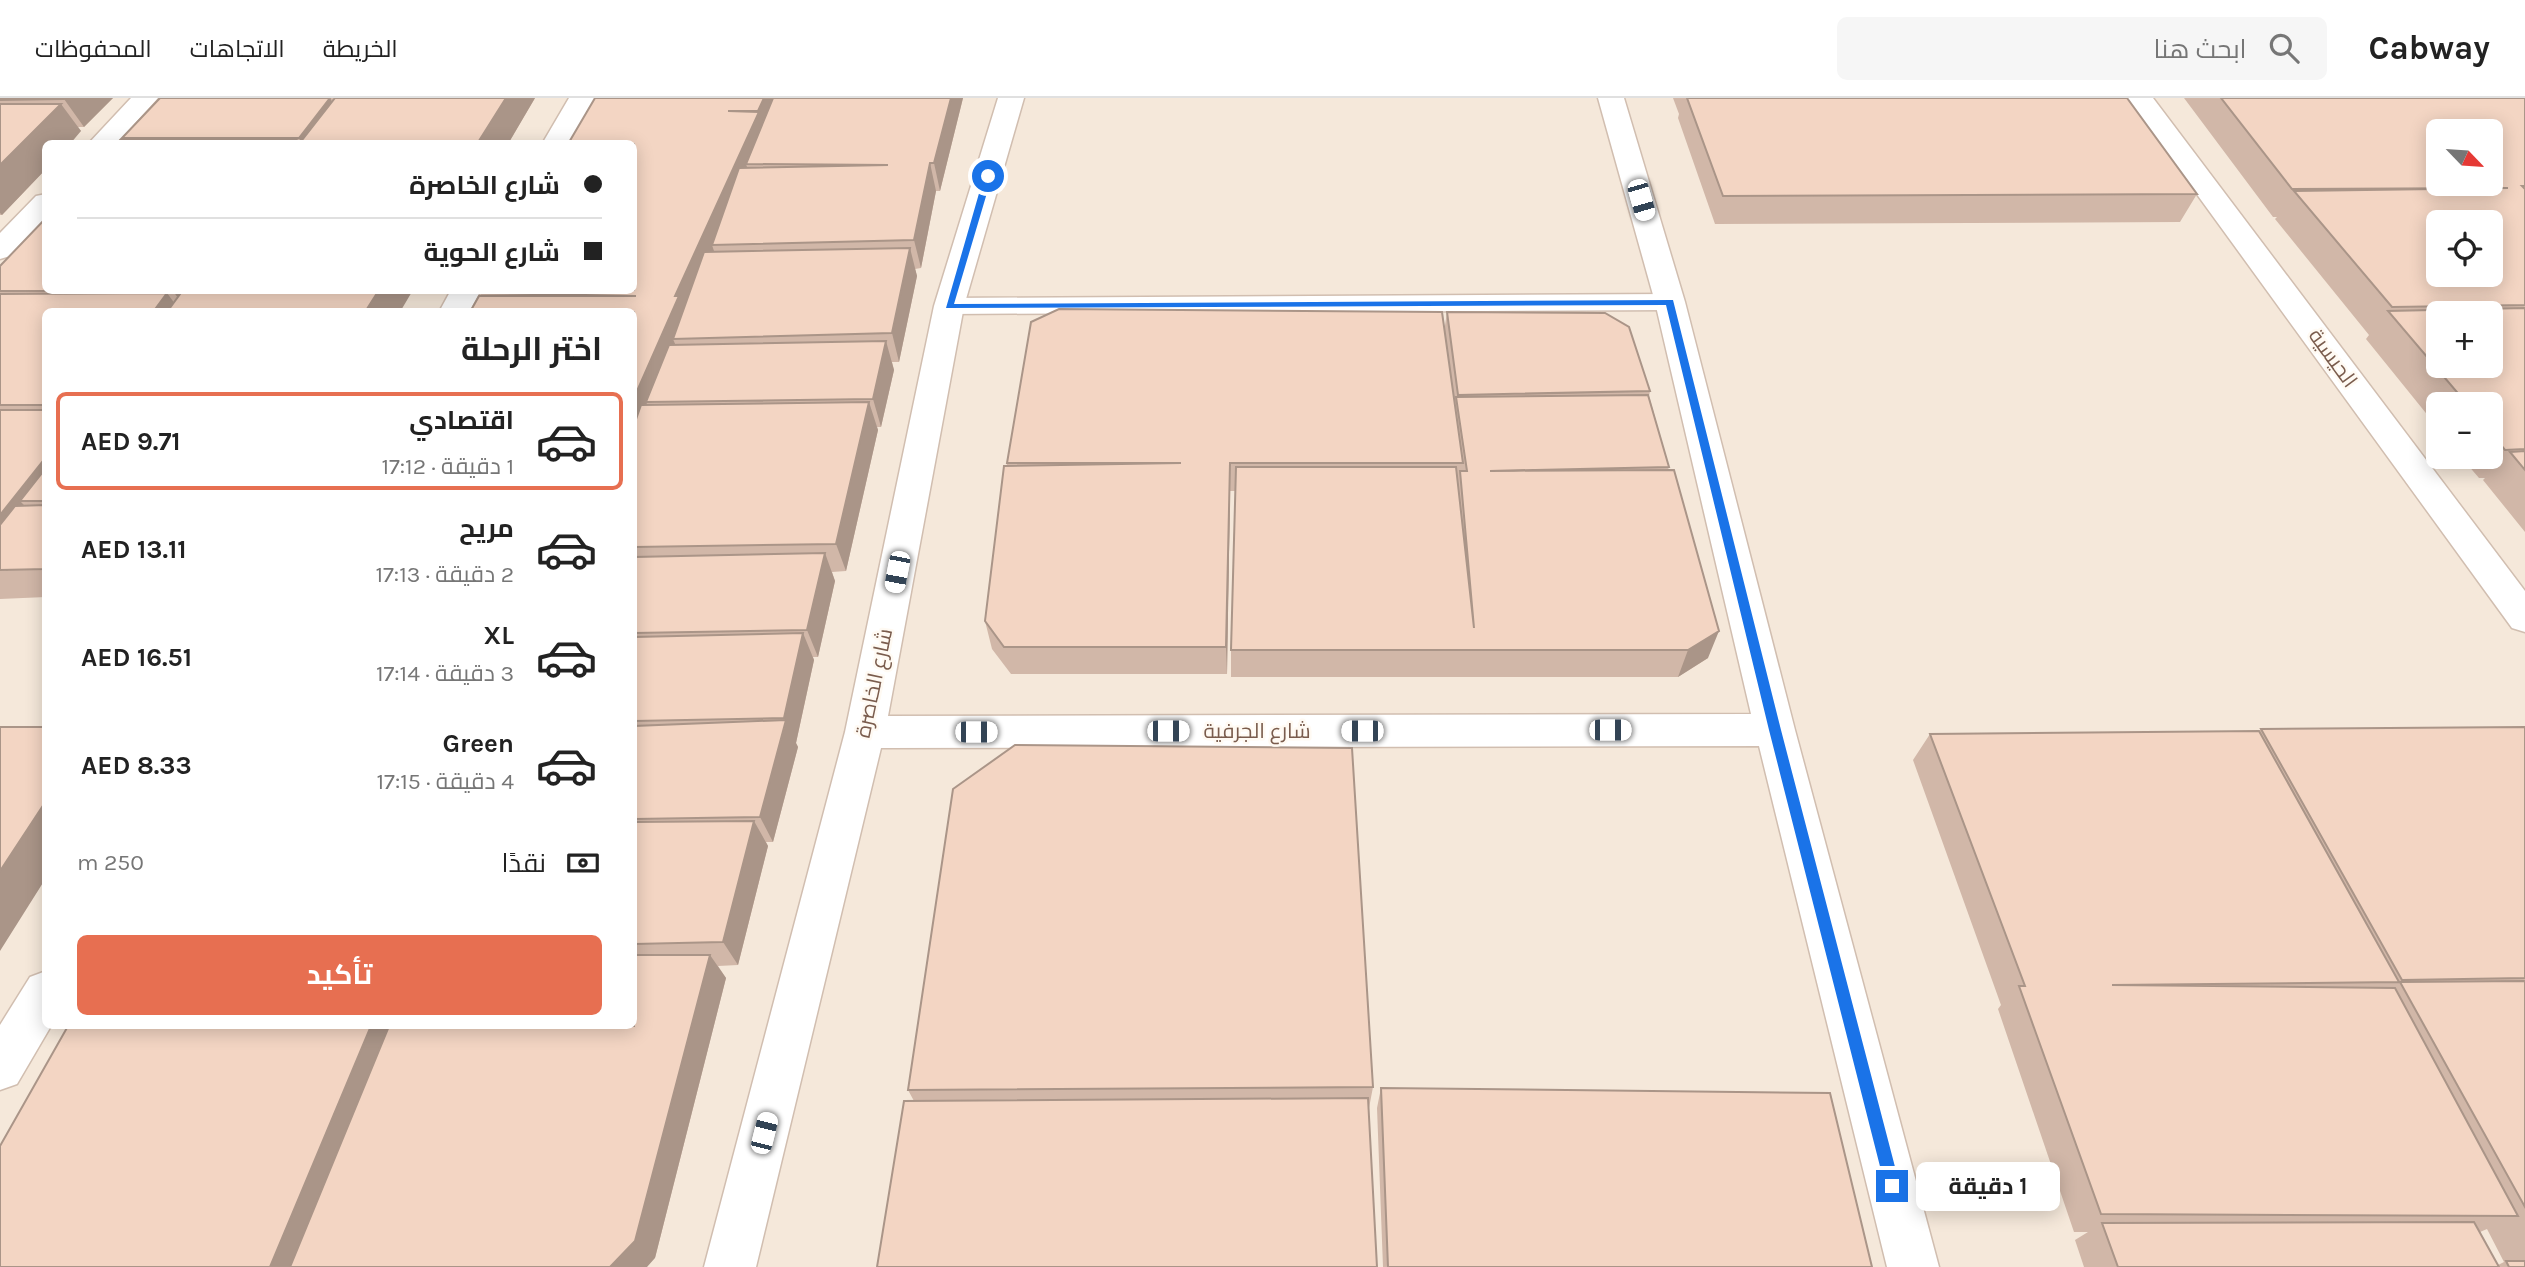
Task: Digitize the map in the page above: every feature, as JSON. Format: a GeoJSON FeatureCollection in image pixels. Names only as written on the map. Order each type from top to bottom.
{"type":"FeatureCollection","features":[{"type":"Feature","properties":{"kind":"street"},"geometry":{"type":"LineString","coordinates":[[105,140],[145,98]]}},
{"type":"Feature","properties":{"kind":"street"},"geometry":{"type":"LineString","coordinates":[[557,140],[582,98]]}},
{"type":"Feature","properties":{"kind":"street","name":"شارع الخاصرة"},"geometry":{"type":"LineString","coordinates":[[730,1267],[865,732],[949,306],[1011,98]]}},
{"type":"Feature","properties":{"kind":"street"},"geometry":{"type":"LineString","coordinates":[[1611,98],[1670,302],[1775,730],[1913,1267]]}},
{"type":"Feature","properties":{"kind":"street","name":"الحيسية"},"geometry":{"type":"LineString","coordinates":[[2140,98],[2525,618]]}},
{"type":"Feature","properties":{"kind":"street"},"geometry":{"type":"LineString","coordinates":[[0,250],[42,206]]}},
{"type":"Feature","properties":{"kind":"street","name":"شارع الجرفية"},"geometry":{"type":"LineString","coordinates":[[865,732],[1775,730]]}},
{"type":"Feature","properties":{"kind":"street"},"geometry":{"type":"LineString","coordinates":[[0,1068],[42,999]]}},
{"type":"Feature","properties":{"kind":"lane"},"geometry":{"type":"LineString","coordinates":[[949,306],[1670,302]]}},
{"type":"Feature","properties":{"kind":"shaded area"},"geometry":{"type":"Polygon","coordinates":[[[0,98],[2525,98],[2525,1267],[0,1267],[0,98]]]}},
{"type":"Feature","properties":{"kind":"building"},"geometry":{"type":"Polygon","coordinates":[[[0,98],[66,98],[0,100],[0,98]]]}},
{"type":"Feature","properties":{"kind":"building"},"geometry":{"type":"Polygon","coordinates":[[[160,98],[330,98],[299,138],[122,138],[160,98]]]}},
{"type":"Feature","properties":{"kind":"building"},"geometry":{"type":"Polygon","coordinates":[[[335,98],[506,98],[480,140],[302,140],[335,98]]]}},
{"type":"Feature","properties":{"kind":"building"},"geometry":{"type":"Polygon","coordinates":[[[595,98],[764,98],[758,111],[728,111],[759,112],[675,296],[679,296],[637,391],[637,308],[472,308],[479,296],[636,296],[532,294],[637,294],[637,140],[570,140],[595,98]]]}},
{"type":"Feature","properties":{"kind":"building"},"geometry":{"type":"Polygon","coordinates":[[[773,98],[951,98],[934,163],[930,163],[914,240],[712,245],[739,168],[888,165],[746,164],[773,98]]]}},
{"type":"Feature","properties":{"kind":"building"},"geometry":{"type":"Polygon","coordinates":[[[1687,98],[2127,98],[2197,194],[1723,196],[1687,98]]]}},
{"type":"Feature","properties":{"kind":"building"},"geometry":{"type":"Polygon","coordinates":[[[2221,98],[2525,98],[2525,186],[2522,186],[2525,189],[2525,305],[2503,305],[2503,301],[2426,301],[2426,306],[2392,307],[2294,191],[2426,189],[2426,196],[2503,196],[2503,188],[2508,188],[2503,188],[2503,119],[2426,119],[2426,188],[2292,189],[2221,98]]]}},
{"type":"Feature","properties":{"kind":"building"},"geometry":{"type":"Polygon","coordinates":[[[0,104],[61,104],[0,165],[0,104]]]}},
{"type":"Feature","properties":{"kind":"building"},"geometry":{"type":"Polygon","coordinates":[[[42,222],[42,291],[0,291],[0,266],[42,222]]]}},
{"type":"Feature","properties":{"kind":"building"},"geometry":{"type":"Polygon","coordinates":[[[910,248],[892,333],[673,339],[704,252],[910,248]]]}},
{"type":"Feature","properties":{"kind":"building"},"geometry":{"type":"Polygon","coordinates":[[[0,294],[166,294],[156,308],[42,308],[42,405],[0,405],[0,294]]]}},
{"type":"Feature","properties":{"kind":"building"},"geometry":{"type":"Polygon","coordinates":[[[180,294],[376,294],[368,308],[170,308],[180,294]]]}},
{"type":"Feature","properties":{"kind":"building"},"geometry":{"type":"Polygon","coordinates":[[[2503,308],[2525,308],[2525,449],[2505,450],[2503,448],[2503,392],[2457,392],[2445,378],[2503,378],[2503,308]]]}},
{"type":"Feature","properties":{"kind":"building"},"geometry":{"type":"Polygon","coordinates":[[[1059,309],[1442,312],[1463,463],[1230,463],[1226,647],[1004,647],[985,621],[1004,466],[1181,463],[1007,463],[1031,322],[1059,309]]]}},
{"type":"Feature","properties":{"kind":"building"},"geometry":{"type":"Polygon","coordinates":[[[2426,310],[2426,356],[2388,311],[2426,310]]]}},
{"type":"Feature","properties":{"kind":"building"},"geometry":{"type":"Polygon","coordinates":[[[1447,312],[1605,313],[1629,327],[1650,391],[1458,395],[1447,312]]]}},
{"type":"Feature","properties":{"kind":"building"},"geometry":{"type":"Polygon","coordinates":[[[886,341],[873,399],[646,402],[669,345],[886,341]]]}},
{"type":"Feature","properties":{"kind":"building"},"geometry":{"type":"Polygon","coordinates":[[[1648,395],[1669,467],[1490,471],[1674,470],[1719,631],[1688,650],[1231,650],[1236,467],[1456,467],[1474,628],[1460,471],[1467,471],[1456,397],[1648,395]]]}},
{"type":"Feature","properties":{"kind":"building"},"geometry":{"type":"Polygon","coordinates":[[[869,402],[836,544],[637,547],[637,416],[641,405],[869,402]]]}},
{"type":"Feature","properties":{"kind":"building"},"geometry":{"type":"Polygon","coordinates":[[[0,410],[42,410],[42,462],[0,515],[0,410]]]}},
{"type":"Feature","properties":{"kind":"building"},"geometry":{"type":"Polygon","coordinates":[[[2525,451],[2525,470],[2510,452],[2525,451]]]}},
{"type":"Feature","properties":{"kind":"building"},"geometry":{"type":"Polygon","coordinates":[[[42,473],[42,501],[20,501],[42,473]]]}},
{"type":"Feature","properties":{"kind":"building"},"geometry":{"type":"Polygon","coordinates":[[[42,505],[42,569],[0,570],[0,525],[15,506],[42,505]]]}},
{"type":"Feature","properties":{"kind":"building"},"geometry":{"type":"Polygon","coordinates":[[[825,553],[807,630],[637,633],[637,557],[825,553]]]}},
{"type":"Feature","properties":{"kind":"building"},"geometry":{"type":"Polygon","coordinates":[[[803,633],[784,718],[637,721],[637,637],[803,633]]]}},
{"type":"Feature","properties":{"kind":"building"},"geometry":{"type":"Polygon","coordinates":[[[786,720],[760,817],[637,819],[637,726],[786,720]]]}},
{"type":"Feature","properties":{"kind":"building"},"geometry":{"type":"Polygon","coordinates":[[[0,727],[42,727],[42,807],[0,871],[0,727]]]}},
{"type":"Feature","properties":{"kind":"building"},"geometry":{"type":"Polygon","coordinates":[[[2525,727],[2525,978],[2402,980],[2261,729],[2525,727]]]}},
{"type":"Feature","properties":{"kind":"building"},"geometry":{"type":"Polygon","coordinates":[[[2259,731],[2399,982],[2112,985],[2395,988],[2518,1216],[2101,1214],[2019,986],[2025,986],[1930,734],[2259,731]]]}},
{"type":"Feature","properties":{"kind":"building"},"geometry":{"type":"Polygon","coordinates":[[[1015,745],[1352,748],[1373,1087],[908,1090],[953,789],[1015,745]]]}},
{"type":"Feature","properties":{"kind":"building"},"geometry":{"type":"Polygon","coordinates":[[[754,821],[723,942],[637,944],[637,822],[754,821]]]}},
{"type":"Feature","properties":{"kind":"building"},"geometry":{"type":"Polygon","coordinates":[[[637,955],[710,955],[635,1241],[610,1267],[290,1267],[388,1029],[637,1029],[637,955]]]}},
{"type":"Feature","properties":{"kind":"building"},"geometry":{"type":"Polygon","coordinates":[[[2525,981],[2525,1207],[2400,982],[2525,981]]]}},
{"type":"Feature","properties":{"kind":"building"},"geometry":{"type":"Polygon","coordinates":[[[66,1029],[370,1029],[270,1267],[0,1267],[0,1146],[66,1029]]]}},
{"type":"Feature","properties":{"kind":"building"},"geometry":{"type":"Polygon","coordinates":[[[1381,1088],[1830,1093],[1872,1267],[1388,1267],[1381,1088]]]}},
{"type":"Feature","properties":{"kind":"building"},"geometry":{"type":"Polygon","coordinates":[[[1368,1098],[1377,1267],[877,1267],[904,1101],[1368,1098]]]}},
{"type":"Feature","properties":{"kind":"building"},"geometry":{"type":"Polygon","coordinates":[[[2474,1222],[2499,1267],[2118,1267],[2102,1223],[2474,1222]]]}},
{"type":"Feature","properties":{"kind":"building"},"geometry":{"type":"Polygon","coordinates":[[[2506,1261],[2525,1261],[2525,1267],[2509,1267],[2506,1261]]]}},
{"type":"Feature","properties":{"kind":"route"},"geometry":{"type":"LineString","coordinates":[[988,176],[949,306],[1670,302],[1775,730],[1892,1186]]}}]}
